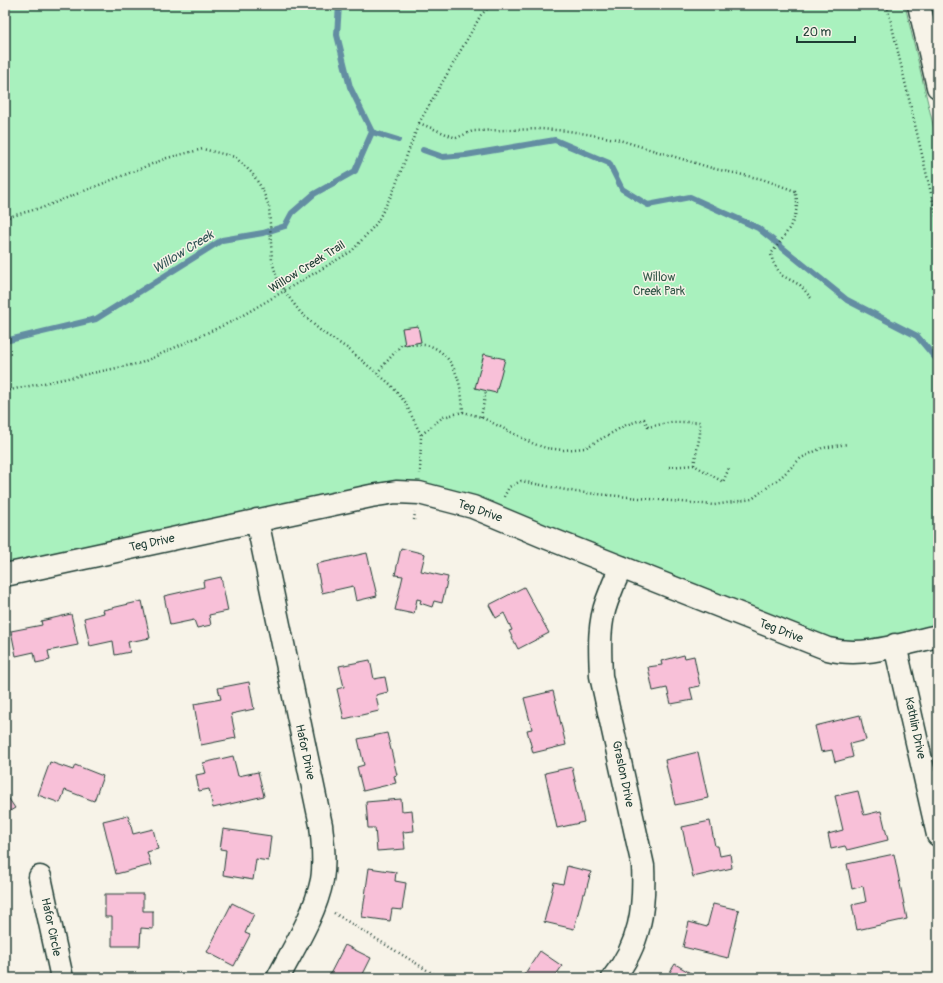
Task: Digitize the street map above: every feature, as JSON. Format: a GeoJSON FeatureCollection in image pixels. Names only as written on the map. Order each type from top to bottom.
{"type":"FeatureCollection","features":[{"type":"Feature","properties":{"kind":"street"},"geometry":{"type":"LineString","coordinates":[[919,5],[938,87]]}},
{"type":"Feature","properties":{"kind":"street","name":"Teg Drive"},"geometry":{"type":"LineString","coordinates":[[5,575],[371,496],[396,492],[419,493],[473,507],[796,638],[828,649],[844,653],[860,653],[938,636]]}},
{"type":"Feature","properties":{"kind":"street","name":"Hafor Drive"},"geometry":{"type":"LineString","coordinates":[[256,520],[321,825],[324,852],[322,880],[315,906],[278,978]]}},
{"type":"Feature","properties":{"kind":"street","name":"Graslon Drive"},"geometry":{"type":"LineString","coordinates":[[613,978],[620,969],[634,943],[640,926],[644,894],[643,866],[601,676],[600,645],[603,615],[606,602],[621,567]]}},
{"type":"Feature","properties":{"kind":"street","name":"Kathlin Drive"},"geometry":{"type":"LineString","coordinates":[[895,645],[938,835]]}},
{"type":"Feature","properties":{"kind":"street","name":"Hafor Circle"},"geometry":{"type":"LineString","coordinates":[[40,877],[62,978]]}},
{"type":"Feature","properties":{"kind":"path","name":"Willow Creek Trail"},"geometry":{"type":"LineString","coordinates":[[5,391],[141,362],[233,321],[285,292],[352,251],[376,224],[393,192],[419,123],[481,15],[491,5]]}},
{"type":"Feature","properties":{"kind":"path"},"geometry":{"type":"LineString","coordinates":[[886,5],[938,223]]}},
{"type":"Feature","properties":{"kind":"path"},"geometry":{"type":"LineString","coordinates":[[419,123],[456,138],[473,131],[541,129],[569,131],[616,139],[715,169],[762,179],[795,191],[799,202],[794,219],[784,237],[771,254],[773,262],[781,275],[786,279],[800,285],[811,298]]}},
{"type":"Feature","properties":{"kind":"path"},"geometry":{"type":"LineString","coordinates":[[5,218],[44,207],[167,158],[203,149],[235,158],[252,173],[261,187],[269,206],[272,261],[277,278],[285,292],[300,312],[322,332],[347,348],[390,384],[405,402],[421,435],[419,493],[414,520]]}},
{"type":"Feature","properties":{"kind":"path"},"geometry":{"type":"LineString","coordinates":[[377,374],[402,344],[432,346],[449,359],[457,373],[462,412]]}},
{"type":"Feature","properties":{"kind":"path"},"geometry":{"type":"LineString","coordinates":[[481,417],[486,391]]}},
{"type":"Feature","properties":{"kind":"path"},"geometry":{"type":"LineString","coordinates":[[421,435],[443,417],[462,412],[481,417],[534,444],[546,448],[563,450],[586,448],[626,425],[644,419],[648,427],[672,422],[700,422],[700,434],[694,465]]}},
{"type":"Feature","properties":{"kind":"path"},"geometry":{"type":"LineString","coordinates":[[496,516],[509,487],[521,480],[576,492],[666,502],[714,505],[752,498],[781,477],[801,458],[822,448],[848,444]]}},
{"type":"Feature","properties":{"kind":"path"},"geometry":{"type":"LineString","coordinates":[[669,467],[694,465],[723,482],[729,468]]}},
{"type":"Feature","properties":{"kind":"path"},"geometry":{"type":"LineString","coordinates":[[331,912],[440,978]]}},
{"type":"Feature","properties":{"kind":"green space","name":"Willow Creek Park"},"geometry":{"type":"Polygon","coordinates":[[[5,5],[905,5],[938,146],[938,636],[860,653],[419,493],[5,575],[5,5]]]}},
{"type":"Feature","properties":{"kind":"building"},"geometry":{"type":"Polygon","coordinates":[[[418,326],[421,342],[405,345],[402,328],[418,326]]]}},
{"type":"Feature","properties":{"kind":"building"},"geometry":{"type":"Polygon","coordinates":[[[484,354],[505,359],[496,393],[475,388],[484,354]]]}},
{"type":"Feature","properties":{"kind":"building"},"geometry":{"type":"Polygon","coordinates":[[[401,548],[425,554],[421,571],[448,577],[442,603],[434,601],[432,607],[420,603],[421,600],[417,599],[414,614],[395,610],[403,576],[395,575],[401,548]]]}},
{"type":"Feature","properties":{"kind":"building"},"geometry":{"type":"Polygon","coordinates":[[[367,553],[377,596],[356,601],[353,586],[322,593],[316,564],[367,553]]]}},
{"type":"Feature","properties":{"kind":"building"},"geometry":{"type":"Polygon","coordinates":[[[221,577],[228,611],[209,615],[211,625],[197,628],[194,620],[170,625],[164,596],[204,587],[203,581],[221,577]]]}},
{"type":"Feature","properties":{"kind":"building"},"geometry":{"type":"Polygon","coordinates":[[[524,587],[549,633],[518,649],[509,631],[512,630],[504,613],[496,618],[489,605],[524,587]]]}},
{"type":"Feature","properties":{"kind":"building"},"geometry":{"type":"Polygon","coordinates":[[[142,601],[150,638],[128,642],[130,652],[115,655],[113,641],[90,646],[84,618],[104,613],[103,610],[142,601]]]}},
{"type":"Feature","properties":{"kind":"building"},"geometry":{"type":"Polygon","coordinates":[[[71,614],[78,645],[48,651],[50,660],[36,663],[34,652],[16,656],[11,631],[42,625],[41,621],[71,614]]]}},
{"type":"Feature","properties":{"kind":"building"},"geometry":{"type":"Polygon","coordinates":[[[684,655],[685,658],[694,656],[700,686],[690,688],[693,700],[671,704],[667,688],[653,691],[648,667],[662,665],[661,661],[684,655]]]}},
{"type":"Feature","properties":{"kind":"building"},"geometry":{"type":"Polygon","coordinates":[[[370,660],[374,679],[385,677],[388,692],[376,695],[379,711],[344,719],[337,689],[344,687],[339,666],[370,660]]]}},
{"type":"Feature","properties":{"kind":"building"},"geometry":{"type":"Polygon","coordinates":[[[249,682],[254,709],[231,714],[236,738],[201,745],[194,704],[221,699],[218,688],[249,682]]]}},
{"type":"Feature","properties":{"kind":"building"},"geometry":{"type":"Polygon","coordinates":[[[553,691],[566,745],[533,753],[527,730],[532,729],[524,698],[553,691]]]}},
{"type":"Feature","properties":{"kind":"building"},"geometry":{"type":"Polygon","coordinates":[[[860,715],[866,740],[850,744],[853,757],[835,762],[832,750],[821,752],[815,726],[860,715]]]}},
{"type":"Feature","properties":{"kind":"building"},"geometry":{"type":"Polygon","coordinates":[[[387,733],[397,775],[394,776],[396,783],[363,791],[357,767],[364,765],[358,739],[387,733]]]}},
{"type":"Feature","properties":{"kind":"building"},"geometry":{"type":"Polygon","coordinates":[[[698,752],[708,798],[675,805],[665,760],[698,752]]]}},
{"type":"Feature","properties":{"kind":"building"},"geometry":{"type":"Polygon","coordinates":[[[233,756],[238,776],[258,772],[264,796],[213,808],[209,789],[199,791],[196,775],[206,773],[203,763],[233,756]]]}},
{"type":"Feature","properties":{"kind":"building"},"geometry":{"type":"Polygon","coordinates":[[[50,762],[73,770],[75,765],[103,776],[94,801],[65,790],[60,803],[38,795],[50,762]]]}},
{"type":"Feature","properties":{"kind":"building"},"geometry":{"type":"Polygon","coordinates":[[[572,767],[584,822],[557,828],[545,773],[572,767]]]}},
{"type":"Feature","properties":{"kind":"building"},"geometry":{"type":"Polygon","coordinates":[[[858,791],[864,815],[881,811],[888,840],[847,850],[845,846],[831,849],[828,834],[843,830],[835,796],[858,791]]]}},
{"type":"Feature","properties":{"kind":"building"},"geometry":{"type":"Polygon","coordinates":[[[5,793],[15,808],[5,814],[5,793]]]}},
{"type":"Feature","properties":{"kind":"building"},"geometry":{"type":"Polygon","coordinates":[[[401,799],[402,811],[412,810],[414,831],[403,832],[405,849],[377,851],[375,828],[368,828],[366,802],[401,799]]]}},
{"type":"Feature","properties":{"kind":"building"},"geometry":{"type":"Polygon","coordinates":[[[128,815],[133,834],[153,829],[158,849],[147,852],[151,865],[116,874],[103,821],[128,815]]]}},
{"type":"Feature","properties":{"kind":"building"},"geometry":{"type":"Polygon","coordinates":[[[710,821],[715,846],[718,846],[720,856],[730,854],[732,868],[693,877],[682,827],[710,821]]]}},
{"type":"Feature","properties":{"kind":"building"},"geometry":{"type":"Polygon","coordinates":[[[223,829],[271,836],[268,861],[256,859],[253,880],[223,875],[226,850],[220,849],[223,829]]]}},
{"type":"Feature","properties":{"kind":"building"},"geometry":{"type":"Polygon","coordinates":[[[894,854],[907,919],[857,930],[852,905],[866,902],[863,886],[852,889],[847,864],[894,854]]]}},
{"type":"Feature","properties":{"kind":"building"},"geometry":{"type":"Polygon","coordinates":[[[567,866],[591,872],[585,894],[583,894],[574,929],[544,922],[554,882],[563,884],[567,866]]]}},
{"type":"Feature","properties":{"kind":"building"},"geometry":{"type":"Polygon","coordinates":[[[369,868],[396,872],[395,881],[406,883],[402,910],[392,909],[390,921],[362,917],[369,868]]]}},
{"type":"Feature","properties":{"kind":"building"},"geometry":{"type":"Polygon","coordinates":[[[105,894],[143,894],[143,911],[153,911],[153,929],[141,928],[140,946],[112,946],[112,917],[105,917],[105,894]]]}},
{"type":"Feature","properties":{"kind":"building"},"geometry":{"type":"Polygon","coordinates":[[[232,903],[254,914],[245,933],[250,935],[234,966],[207,952],[232,903]]]}},
{"type":"Feature","properties":{"kind":"building"},"geometry":{"type":"Polygon","coordinates":[[[713,904],[739,910],[728,958],[683,947],[689,922],[707,927],[713,904]]]}},
{"type":"Feature","properties":{"kind":"building"},"geometry":{"type":"Polygon","coordinates":[[[345,945],[371,958],[361,978],[328,978],[345,945]]]}},
{"type":"Feature","properties":{"kind":"building"},"geometry":{"type":"Polygon","coordinates":[[[540,951],[562,966],[554,978],[522,978],[540,951]]]}},
{"type":"Feature","properties":{"kind":"building"},"geometry":{"type":"Polygon","coordinates":[[[675,964],[699,978],[666,978],[675,964]]]}},
{"type":"Feature","properties":{"kind":"waterway","name":"Willow Creek"},"geometry":{"type":"LineString","coordinates":[[5,341],[96,319],[222,240],[263,233],[285,226],[292,213],[314,194],[355,171],[372,132],[350,87],[337,35],[339,5]]}},
{"type":"Feature","properties":{"kind":"waterway"},"geometry":{"type":"LineString","coordinates":[[372,132],[398,140]]}},
{"type":"Feature","properties":{"kind":"waterway"},"geometry":{"type":"LineString","coordinates":[[423,150],[443,157],[466,155],[555,140],[609,163],[622,189],[648,205],[690,197],[758,228],[847,300],[917,336],[938,361]]}}]}
